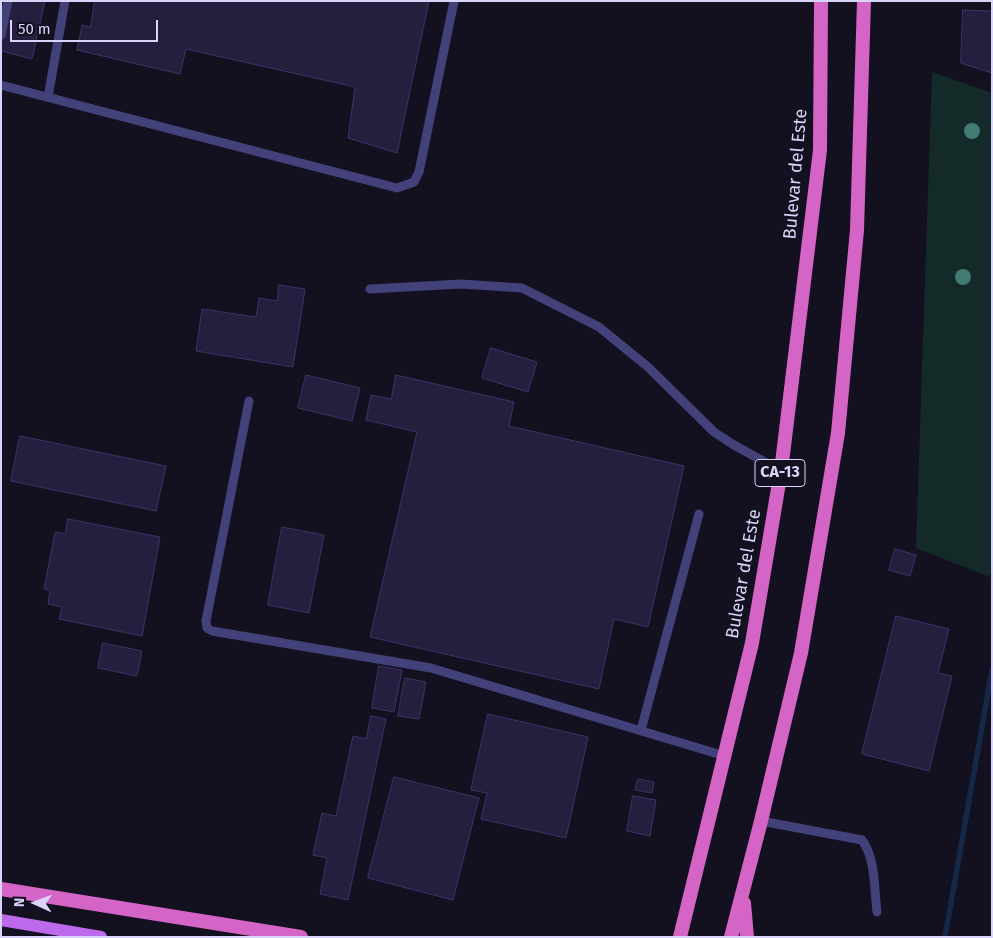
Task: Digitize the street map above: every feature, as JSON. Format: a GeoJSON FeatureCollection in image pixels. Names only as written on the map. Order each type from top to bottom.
{"type":"FeatureCollection","features":[{"type":"Feature","properties":{"kind":"highway","name":"Bulevar del Este"},"geometry":{"type":"LineString","coordinates":[[680,937],[752,643],[781,471],[820,150],[821,1]]}},
{"type":"Feature","properties":{"kind":"highway","name":"CA-13"},"geometry":{"type":"LineString","coordinates":[[731,937],[802,653],[838,433],[857,230],[864,1]]}},
{"type":"Feature","properties":{"kind":"highway"},"geometry":{"type":"LineString","coordinates":[[1,889],[301,937]]}},
{"type":"Feature","properties":{"kind":"highway"},"geometry":{"type":"LineString","coordinates":[[743,891],[747,937]]}},
{"type":"Feature","properties":{"kind":"main road"},"geometry":{"type":"LineString","coordinates":[[1,920],[101,937]]}},
{"type":"Feature","properties":{"kind":"lane"},"geometry":{"type":"LineString","coordinates":[[1,34],[8,1]]}},
{"type":"Feature","properties":{"kind":"lane"},"geometry":{"type":"LineString","coordinates":[[48,96],[64,1]]}},
{"type":"Feature","properties":{"kind":"lane"},"geometry":{"type":"LineString","coordinates":[[1,85],[397,188],[414,182],[418,172],[454,1]]}},
{"type":"Feature","properties":{"kind":"lane"},"geometry":{"type":"LineString","coordinates":[[370,289],[461,284],[522,288],[599,327],[648,368],[714,432],[781,471]]}},
{"type":"Feature","properties":{"kind":"lane"},"geometry":{"type":"LineString","coordinates":[[249,401],[206,621],[207,628],[212,631],[431,668],[725,756]]}},
{"type":"Feature","properties":{"kind":"lane"},"geometry":{"type":"LineString","coordinates":[[641,730],[700,514]]}},
{"type":"Feature","properties":{"kind":"lane"},"geometry":{"type":"LineString","coordinates":[[761,821],[862,840],[868,848],[871,857],[877,912]]}},
{"type":"Feature","properties":{"kind":"green space"},"geometry":{"type":"Polygon","coordinates":[[[932,72],[992,93],[992,568],[990,577],[916,548],[932,72]]]}},
{"type":"Feature","properties":{"kind":"building"},"geometry":{"type":"Polygon","coordinates":[[[10,1],[45,1],[32,59],[1,51],[1,41],[10,1]]]}},
{"type":"Feature","properties":{"kind":"building"},"geometry":{"type":"Polygon","coordinates":[[[95,1],[429,1],[397,153],[348,138],[355,87],[186,49],[180,74],[77,50],[82,25],[90,27],[95,1]]]}},
{"type":"Feature","properties":{"kind":"building"},"geometry":{"type":"Polygon","coordinates":[[[963,10],[992,11],[992,73],[961,63],[963,10]]]}},
{"type":"Feature","properties":{"kind":"building"},"geometry":{"type":"Polygon","coordinates":[[[279,285],[305,289],[293,367],[196,351],[202,309],[256,317],[259,298],[277,301],[279,285]]]}},
{"type":"Feature","properties":{"kind":"building"},"geometry":{"type":"Polygon","coordinates":[[[491,348],[537,362],[528,392],[482,378],[491,348]]]}},
{"type":"Feature","properties":{"kind":"building"},"geometry":{"type":"Polygon","coordinates":[[[306,375],[360,388],[352,421],[298,408],[306,375]]]}},
{"type":"Feature","properties":{"kind":"building"},"geometry":{"type":"Polygon","coordinates":[[[396,375],[514,402],[509,426],[684,466],[648,627],[614,619],[599,689],[370,637],[417,432],[366,420],[371,395],[391,399],[396,375]]]}},
{"type":"Feature","properties":{"kind":"building"},"geometry":{"type":"Polygon","coordinates":[[[20,436],[166,466],[156,511],[11,481],[20,436]]]}},
{"type":"Feature","properties":{"kind":"building"},"geometry":{"type":"Polygon","coordinates":[[[68,519],[160,537],[142,636],[59,619],[62,607],[48,604],[50,590],[44,589],[55,532],[65,534],[68,519]]]}},
{"type":"Feature","properties":{"kind":"building"},"geometry":{"type":"Polygon","coordinates":[[[282,527],[324,535],[309,613],[268,605],[282,527]]]}},
{"type":"Feature","properties":{"kind":"building"},"geometry":{"type":"Polygon","coordinates":[[[895,549],[916,555],[910,576],[889,570],[895,549]]]}},
{"type":"Feature","properties":{"kind":"building"},"geometry":{"type":"Polygon","coordinates":[[[896,616],[949,629],[938,673],[952,676],[929,771],[862,754],[896,616]]]}},
{"type":"Feature","properties":{"kind":"building"},"geometry":{"type":"Polygon","coordinates":[[[103,643],[142,651],[137,676],[98,668],[103,643]]]}},
{"type":"Feature","properties":{"kind":"building"},"geometry":{"type":"Polygon","coordinates":[[[379,666],[402,670],[394,712],[372,708],[379,666]]]}},
{"type":"Feature","properties":{"kind":"building"},"geometry":{"type":"Polygon","coordinates":[[[405,678],[426,682],[419,719],[398,716],[405,678]]]}},
{"type":"Feature","properties":{"kind":"building"},"geometry":{"type":"Polygon","coordinates":[[[488,714],[588,737],[566,838],[481,819],[487,793],[471,790],[488,714]]]}},
{"type":"Feature","properties":{"kind":"building"},"geometry":{"type":"Polygon","coordinates":[[[371,716],[386,719],[348,900],[320,894],[327,858],[313,855],[322,813],[336,816],[353,736],[366,739],[371,716]]]}},
{"type":"Feature","properties":{"kind":"building"},"geometry":{"type":"Polygon","coordinates":[[[394,777],[479,798],[453,900],[368,878],[394,777]]]}},
{"type":"Feature","properties":{"kind":"building"},"geometry":{"type":"Polygon","coordinates":[[[638,779],[654,782],[652,793],[635,790],[638,779]]]}},
{"type":"Feature","properties":{"kind":"building"},"geometry":{"type":"Polygon","coordinates":[[[633,796],[656,800],[650,836],[627,831],[633,796]]]}},
{"type":"Feature","properties":{"kind":"waterway"},"geometry":{"type":"LineString","coordinates":[[945,937],[992,670]]}}]}
